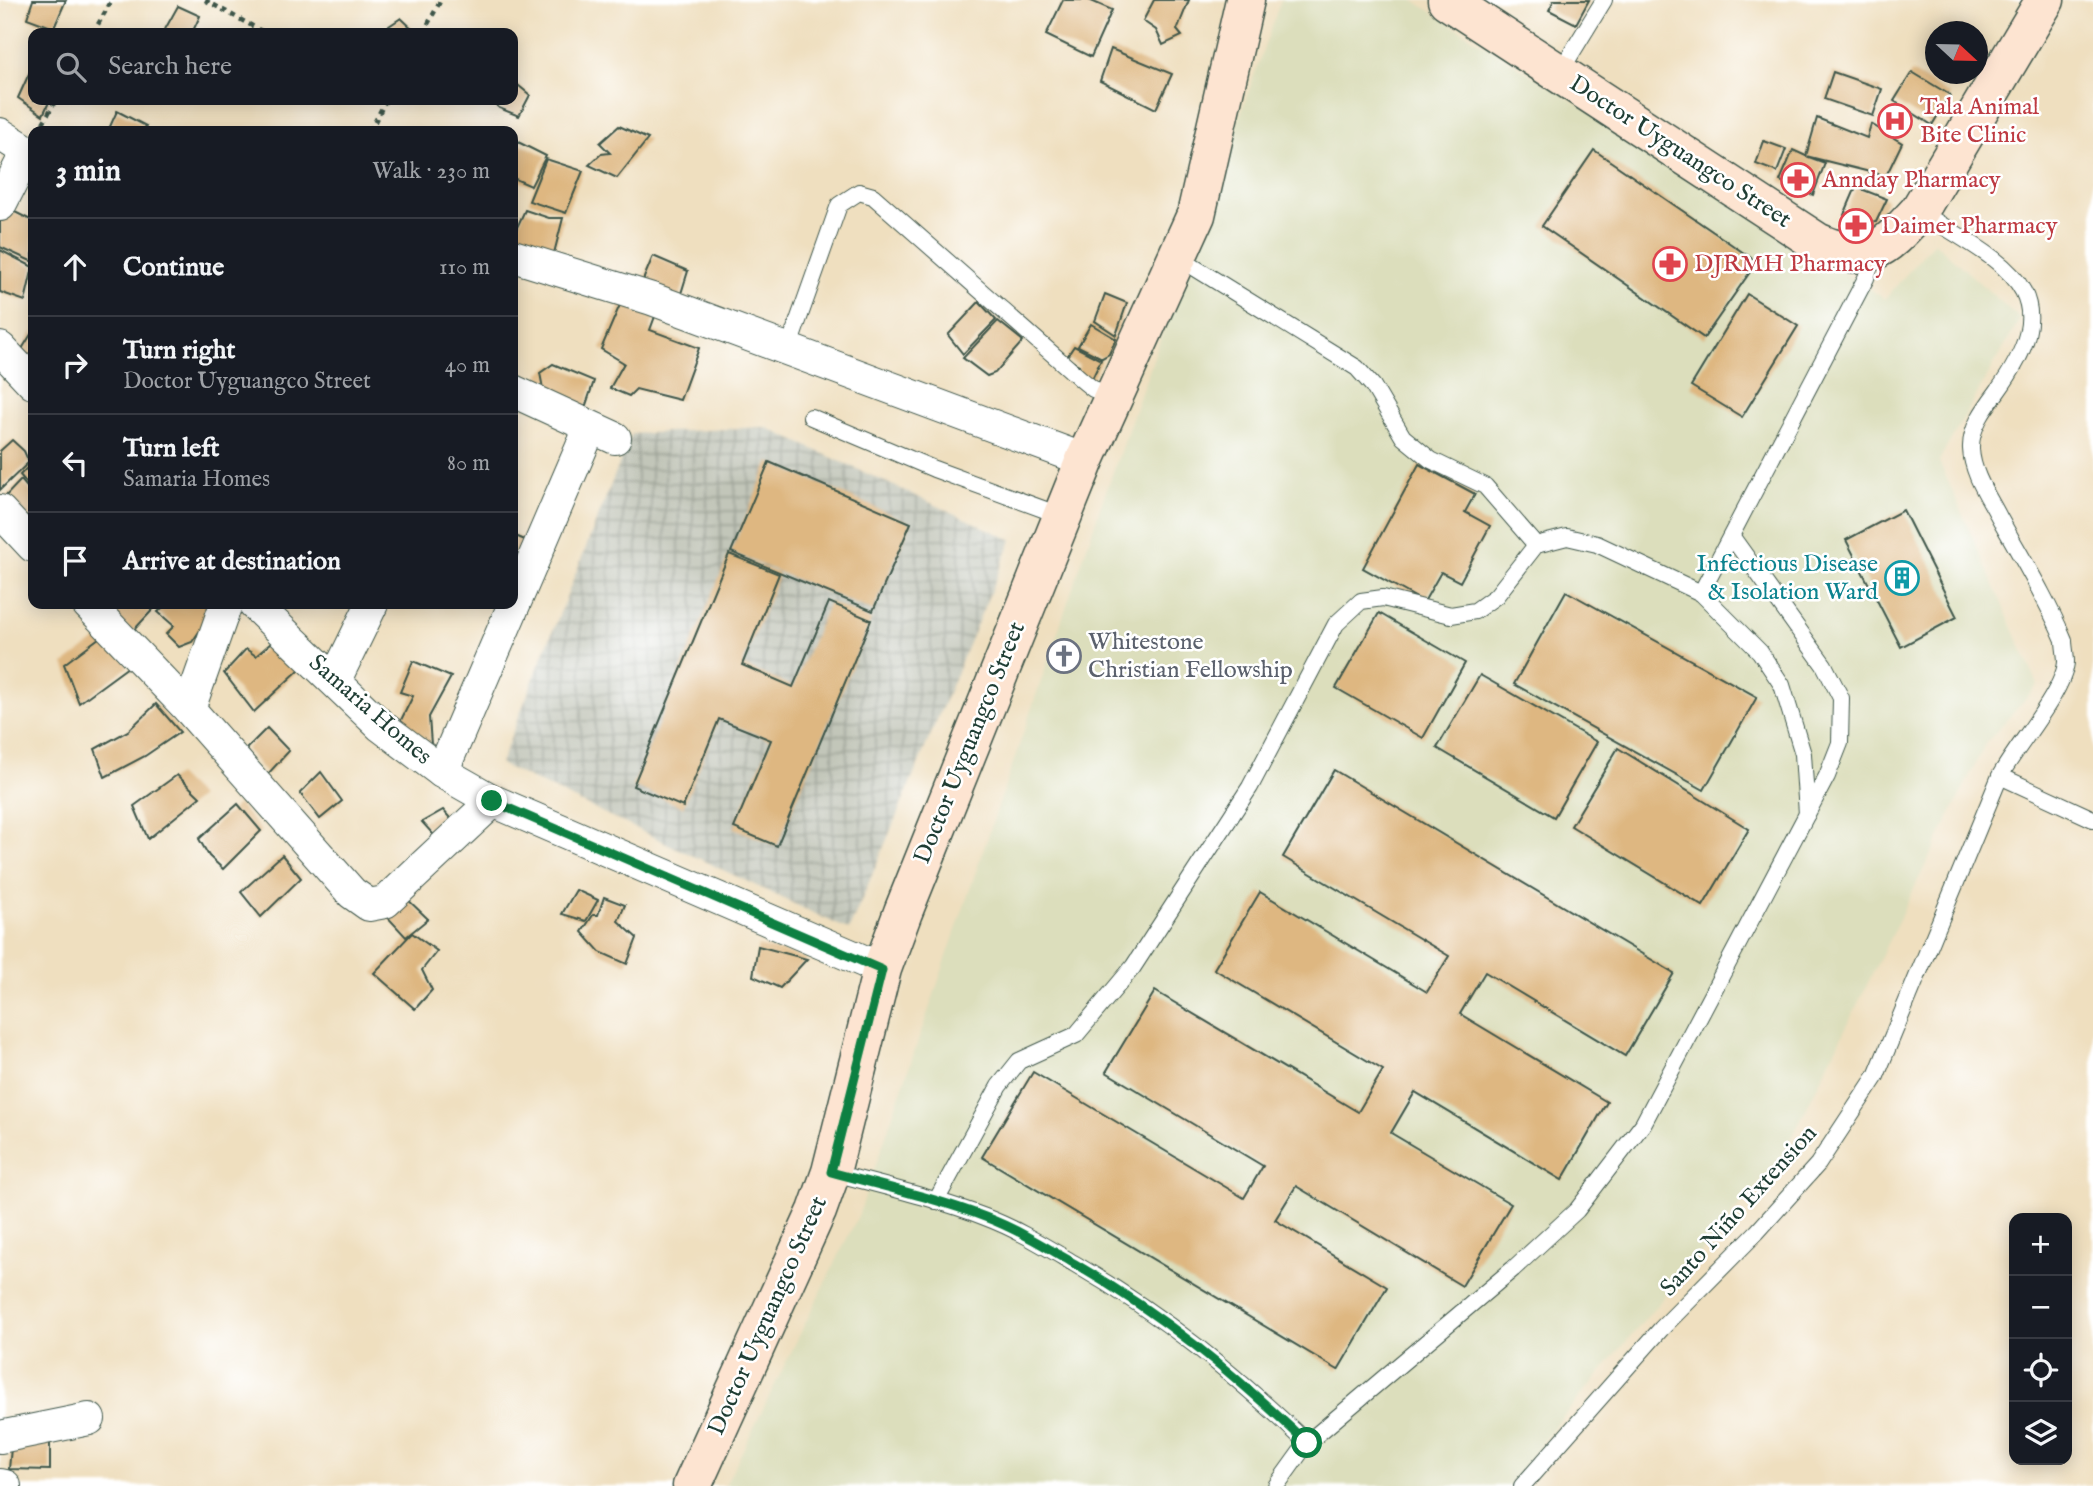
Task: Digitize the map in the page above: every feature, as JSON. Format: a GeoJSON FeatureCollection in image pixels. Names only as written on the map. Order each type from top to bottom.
{"type":"FeatureCollection","features":[{"type":"Feature","properties":{"kind":"main road","name":"Doctor Uyguangco Street"},"geometry":{"type":"LineString","coordinates":[[692,1486],[817,1211],[831,1172],[882,970],[1085,460],[1179,258],[1196,215],[1245,0]]}},
{"type":"Feature","properties":{"kind":"main road","name":"Doctor Uyguangco Street"},"geometry":{"type":"LineString","coordinates":[[1447,0],[1817,242],[1856,255],[1875,251]]}},
{"type":"Feature","properties":{"kind":"main road"},"geometry":{"type":"LineString","coordinates":[[1875,251],[1894,238],[1919,211],[2045,0]]}},
{"type":"Feature","properties":{"kind":"street"},"geometry":{"type":"LineString","coordinates":[[0,134],[28,144]]}},
{"type":"Feature","properties":{"kind":"street"},"geometry":{"type":"LineString","coordinates":[[0,205],[28,155]]}},
{"type":"Feature","properties":{"kind":"street"},"geometry":{"type":"LineString","coordinates":[[518,258],[652,299],[1085,460]]}},
{"type":"Feature","properties":{"kind":"street"},"geometry":{"type":"LineString","coordinates":[[0,348],[28,378]]}},
{"type":"Feature","properties":{"kind":"street"},"geometry":{"type":"LineString","coordinates":[[442,772],[603,433],[518,393]]}},
{"type":"Feature","properties":{"kind":"street"},"geometry":{"type":"LineString","coordinates":[[0,511],[28,541]]}},
{"type":"Feature","properties":{"kind":"street"},"geometry":{"type":"LineString","coordinates":[[93,609],[189,709],[352,893],[369,905],[385,902],[492,801]]}},
{"type":"Feature","properties":{"kind":"street"},"geometry":{"type":"LineString","coordinates":[[189,709],[224,609]]}},
{"type":"Feature","properties":{"kind":"street","name":"Samaria Homes"},"geometry":{"type":"LineString","coordinates":[[259,609],[382,726],[442,772],[492,801],[882,970]]}},
{"type":"Feature","properties":{"kind":"street"},"geometry":{"type":"LineString","coordinates":[[335,680],[370,609]]}},
{"type":"Feature","properties":{"kind":"street"},"geometry":{"type":"LineString","coordinates":[[0,1437],[89,1419]]}},
{"type":"Feature","properties":{"kind":"lane"},"geometry":{"type":"LineString","coordinates":[[1560,72],[1604,0]]}},
{"type":"Feature","properties":{"kind":"lane"},"geometry":{"type":"LineString","coordinates":[[788,349],[839,205],[859,192],[873,196],[1082,380],[1093,388],[1115,396]]}},
{"type":"Feature","properties":{"kind":"lane","name":"Santo Niño Extension"},"geometry":{"type":"LineString","coordinates":[[1522,1486],[1661,1329],[1757,1232],[1818,1164],[1851,1117],[1876,1076],[2000,776],[2016,746],[2051,701],[2061,682],[2066,662],[2064,640],[1979,479],[1970,447],[1979,416],[2016,366],[2029,335],[2032,307],[2018,280],[1998,261],[1919,211]]}},
{"type":"Feature","properties":{"kind":"lane"},"geometry":{"type":"LineString","coordinates":[[1700,593],[1732,537],[1866,278],[1875,251]]}},
{"type":"Feature","properties":{"kind":"lane"},"geometry":{"type":"LineString","coordinates":[[1179,258],[1357,368],[1373,386],[1403,437],[1432,460],[1485,486],[1536,545]]}},
{"type":"Feature","properties":{"kind":"lane"},"geometry":{"type":"LineString","coordinates":[[811,417],[934,469],[1062,516]]}},
{"type":"Feature","properties":{"kind":"lane"},"geometry":{"type":"LineString","coordinates":[[936,1201],[999,1086],[1019,1061],[1076,1035],[1133,967],[1250,786],[1336,624],[1362,601],[1383,598],[1451,615],[1475,611],[1496,596],[1536,545],[1567,537],[1597,544],[1700,593],[1760,652],[1782,685],[1803,754],[1807,814]]}},
{"type":"Feature","properties":{"kind":"lane"},"geometry":{"type":"LineString","coordinates":[[1276,1486],[1307,1443],[1513,1269],[1577,1210],[1643,1124],[1747,932],[1807,814],[1840,744],[1841,698],[1824,665],[1732,537]]}},
{"type":"Feature","properties":{"kind":"lane"},"geometry":{"type":"LineString","coordinates":[[2000,776],[2093,818]]}},
{"type":"Feature","properties":{"kind":"lane"},"geometry":{"type":"LineString","coordinates":[[831,1172],[986,1217],[1030,1238],[1118,1289],[1180,1331],[1218,1361],[1307,1443]]}},
{"type":"Feature","properties":{"kind":"path"},"geometry":{"type":"LineString","coordinates":[[96,28],[112,0]]}},
{"type":"Feature","properties":{"kind":"path"},"geometry":{"type":"LineString","coordinates":[[205,0],[256,28]]}},
{"type":"Feature","properties":{"kind":"path"},"geometry":{"type":"LineString","coordinates":[[425,28],[441,0]]}},
{"type":"Feature","properties":{"kind":"path"},"geometry":{"type":"LineString","coordinates":[[43,126],[54,105]]}},
{"type":"Feature","properties":{"kind":"path"},"geometry":{"type":"LineString","coordinates":[[373,126],[383,105]]}},
{"type":"Feature","properties":{"kind":"shaded area"},"geometry":{"type":"Polygon","coordinates":[[[1281,0],[1413,0],[1885,299],[1934,242],[2020,319],[1939,461],[2038,685],[1985,744],[1784,1154],[1533,1453],[1509,1486],[725,1486],[859,1214],[1100,508],[1281,0]]]}},
{"type":"Feature","properties":{"kind":"shaded area"},"geometry":{"type":"Polygon","coordinates":[[[765,427],[1012,540],[849,930],[500,764],[631,434],[765,427]]]}},
{"type":"Feature","properties":{"kind":"building"},"geometry":{"type":"Polygon","coordinates":[[[33,0],[66,0],[54,28],[27,18],[33,0]]]}},
{"type":"Feature","properties":{"kind":"building"},"geometry":{"type":"Polygon","coordinates":[[[1063,0],[1089,0],[1112,10],[1091,57],[1046,35],[1063,0]]]}},
{"type":"Feature","properties":{"kind":"building"},"geometry":{"type":"Polygon","coordinates":[[[1154,0],[1189,0],[1177,30],[1182,36],[1163,45],[1156,30],[1143,21],[1154,0]]]}},
{"type":"Feature","properties":{"kind":"building"},"geometry":{"type":"Polygon","coordinates":[[[1554,0],[1589,0],[1576,24],[1549,10],[1554,0]]]}},
{"type":"Feature","properties":{"kind":"building"},"geometry":{"type":"Polygon","coordinates":[[[178,6],[200,16],[194,28],[166,28],[178,6]]]}},
{"type":"Feature","properties":{"kind":"building"},"geometry":{"type":"Polygon","coordinates":[[[401,18],[412,28],[386,28],[401,18]]]}},
{"type":"Feature","properties":{"kind":"building"},"geometry":{"type":"Polygon","coordinates":[[[1111,49],[1172,74],[1156,109],[1100,81],[1111,49]]]}},
{"type":"Feature","properties":{"kind":"building"},"geometry":{"type":"Polygon","coordinates":[[[1833,72],[1882,89],[1873,116],[1824,99],[1833,72]]]}},
{"type":"Feature","properties":{"kind":"building"},"geometry":{"type":"Polygon","coordinates":[[[1912,72],[1925,80],[1925,84],[1932,84],[1950,95],[1932,125],[1894,101],[1912,72]]]}},
{"type":"Feature","properties":{"kind":"building"},"geometry":{"type":"Polygon","coordinates":[[[28,76],[28,105],[18,98],[28,76]]]}},
{"type":"Feature","properties":{"kind":"building"},"geometry":{"type":"Polygon","coordinates":[[[518,85],[530,95],[519,116],[496,105],[518,105],[518,85]]]}},
{"type":"Feature","properties":{"kind":"building"},"geometry":{"type":"Polygon","coordinates":[[[28,105],[48,105],[43,115],[28,105]]]}},
{"type":"Feature","properties":{"kind":"building"},"geometry":{"type":"Polygon","coordinates":[[[117,111],[146,126],[110,126],[117,111]]]}},
{"type":"Feature","properties":{"kind":"building"},"geometry":{"type":"Polygon","coordinates":[[[1817,118],[1867,138],[1871,124],[1902,143],[1886,176],[1806,156],[1817,118]]]}},
{"type":"Feature","properties":{"kind":"building"},"geometry":{"type":"Polygon","coordinates":[[[619,126],[648,139],[617,178],[589,165],[601,154],[610,153],[600,143],[619,126]]]}},
{"type":"Feature","properties":{"kind":"building"},"geometry":{"type":"Polygon","coordinates":[[[1764,141],[1786,149],[1777,172],[1756,164],[1764,141]]]}},
{"type":"Feature","properties":{"kind":"building"},"geometry":{"type":"Polygon","coordinates":[[[518,142],[546,156],[531,186],[518,180],[518,142]]]}},
{"type":"Feature","properties":{"kind":"building"},"geometry":{"type":"Polygon","coordinates":[[[1594,150],[1757,262],[1704,338],[1542,226],[1594,150]]]}},
{"type":"Feature","properties":{"kind":"building"},"geometry":{"type":"Polygon","coordinates":[[[1793,150],[1825,163],[1813,195],[1780,181],[1793,150]]]}},
{"type":"Feature","properties":{"kind":"building"},"geometry":{"type":"Polygon","coordinates":[[[546,159],[583,171],[566,213],[529,201],[546,159]]]}},
{"type":"Feature","properties":{"kind":"building"},"geometry":{"type":"Polygon","coordinates":[[[1856,187],[1887,199],[1876,222],[1862,224],[1844,215],[1856,187]]]}},
{"type":"Feature","properties":{"kind":"building"},"geometry":{"type":"Polygon","coordinates":[[[9,209],[28,218],[28,260],[0,247],[0,222],[9,209]]]}},
{"type":"Feature","properties":{"kind":"building"},"geometry":{"type":"Polygon","coordinates":[[[525,210],[549,218],[563,218],[551,265],[518,261],[518,225],[525,210]]]}},
{"type":"Feature","properties":{"kind":"building"},"geometry":{"type":"Polygon","coordinates":[[[0,250],[28,264],[28,288],[25,301],[0,292],[0,250]]]}},
{"type":"Feature","properties":{"kind":"building"},"geometry":{"type":"Polygon","coordinates":[[[653,256],[688,271],[675,313],[636,297],[653,256]]]}},
{"type":"Feature","properties":{"kind":"building"},"geometry":{"type":"Polygon","coordinates":[[[1105,294],[1127,303],[1116,335],[1095,321],[1105,294]]]}},
{"type":"Feature","properties":{"kind":"building"},"geometry":{"type":"Polygon","coordinates":[[[1747,294],[1798,326],[1742,417],[1691,386],[1747,294]]]}},
{"type":"Feature","properties":{"kind":"building"},"geometry":{"type":"Polygon","coordinates":[[[622,300],[657,311],[650,330],[699,348],[680,400],[636,389],[629,396],[610,388],[624,363],[601,349],[622,300]]]}},
{"type":"Feature","properties":{"kind":"building"},"geometry":{"type":"Polygon","coordinates":[[[979,302],[996,320],[963,354],[948,335],[979,302]]]}},
{"type":"Feature","properties":{"kind":"building"},"geometry":{"type":"Polygon","coordinates":[[[998,321],[1023,341],[995,373],[987,376],[963,358],[998,321]]]}},
{"type":"Feature","properties":{"kind":"building"},"geometry":{"type":"Polygon","coordinates":[[[1091,324],[1116,339],[1109,354],[1102,358],[1078,346],[1091,324]]]}},
{"type":"Feature","properties":{"kind":"building"},"geometry":{"type":"Polygon","coordinates":[[[28,339],[28,375],[14,362],[28,339]]]}},
{"type":"Feature","properties":{"kind":"building"},"geometry":{"type":"Polygon","coordinates":[[[1074,346],[1101,360],[1091,381],[1077,373],[1079,365],[1066,358],[1074,346]]]}},
{"type":"Feature","properties":{"kind":"building"},"geometry":{"type":"Polygon","coordinates":[[[553,364],[594,381],[584,411],[544,394],[540,373],[553,364]]]}},
{"type":"Feature","properties":{"kind":"building"},"geometry":{"type":"Polygon","coordinates":[[[12,440],[24,451],[28,463],[0,490],[0,451],[12,440]]]}},
{"type":"Feature","properties":{"kind":"building"},"geometry":{"type":"Polygon","coordinates":[[[769,462],[911,523],[873,611],[731,552],[769,462]]]}},
{"type":"Feature","properties":{"kind":"building"},"geometry":{"type":"Polygon","coordinates":[[[1419,464],[1475,494],[1465,512],[1490,526],[1460,582],[1441,572],[1424,602],[1363,568],[1419,464]]]}},
{"type":"Feature","properties":{"kind":"building"},"geometry":{"type":"Polygon","coordinates":[[[28,467],[28,485],[20,475],[28,467]]]}},
{"type":"Feature","properties":{"kind":"building"},"geometry":{"type":"Polygon","coordinates":[[[21,480],[28,488],[28,543],[0,502],[21,480]]]}},
{"type":"Feature","properties":{"kind":"building","name":"Infectious Disease & Isolation Ward"},"geometry":{"type":"Polygon","coordinates":[[[1903,510],[1957,617],[1901,647],[1846,540],[1903,510]]]}},
{"type":"Feature","properties":{"kind":"building"},"geometry":{"type":"Polygon","coordinates":[[[518,537],[537,545],[518,566],[518,537]]]}},
{"type":"Feature","properties":{"kind":"building"},"geometry":{"type":"Polygon","coordinates":[[[729,554],[779,574],[742,665],[793,687],[829,602],[871,620],[777,846],[734,828],[771,740],[719,719],[683,807],[633,786],[729,554]]]}},
{"type":"Feature","properties":{"kind":"building"},"geometry":{"type":"Polygon","coordinates":[[[1566,591],[1757,697],[1704,790],[1514,684],[1566,591]]]}},
{"type":"Feature","properties":{"kind":"building"},"geometry":{"type":"Polygon","coordinates":[[[110,609],[153,609],[132,632],[110,609]]]}},
{"type":"Feature","properties":{"kind":"building"},"geometry":{"type":"Polygon","coordinates":[[[161,609],[215,609],[192,642],[179,647],[166,634],[174,626],[158,612],[161,609]]]}},
{"type":"Feature","properties":{"kind":"building"},"geometry":{"type":"Polygon","coordinates":[[[1379,613],[1465,663],[1423,738],[1336,688],[1379,613]]]}},
{"type":"Feature","properties":{"kind":"building"},"geometry":{"type":"Polygon","coordinates":[[[107,632],[128,667],[79,703],[64,664],[107,632]]]}},
{"type":"Feature","properties":{"kind":"building"},"geometry":{"type":"Polygon","coordinates":[[[272,642],[300,669],[254,712],[224,673],[246,649],[256,656],[272,642]]]}},
{"type":"Feature","properties":{"kind":"building"},"geometry":{"type":"Polygon","coordinates":[[[413,661],[451,677],[429,717],[432,758],[397,728],[413,696],[400,692],[413,661]]]}},
{"type":"Feature","properties":{"kind":"building"},"geometry":{"type":"Polygon","coordinates":[[[1480,675],[1597,742],[1554,817],[1437,748],[1480,675]]]}},
{"type":"Feature","properties":{"kind":"building"},"geometry":{"type":"Polygon","coordinates":[[[156,704],[180,732],[145,756],[105,777],[95,749],[128,731],[156,704]]]}},
{"type":"Feature","properties":{"kind":"building"},"geometry":{"type":"Polygon","coordinates":[[[267,728],[289,751],[267,775],[246,749],[267,728]]]}},
{"type":"Feature","properties":{"kind":"building"},"geometry":{"type":"Polygon","coordinates":[[[1618,748],[1749,829],[1703,906],[1571,826],[1618,748]]]}},
{"type":"Feature","properties":{"kind":"building"},"geometry":{"type":"Polygon","coordinates":[[[1334,770],[1674,973],[1625,1056],[1485,972],[1460,1014],[1607,1102],[1562,1180],[1415,1092],[1391,1133],[1511,1204],[1462,1286],[1296,1186],[1275,1220],[1387,1287],[1338,1370],[982,1157],[1033,1072],[1244,1198],[1263,1166],[1106,1072],[1155,991],[1358,1112],[1383,1070],[1214,969],[1260,892],[1427,992],[1449,956],[1283,857],[1334,770]]]}},
{"type":"Feature","properties":{"kind":"building"},"geometry":{"type":"Polygon","coordinates":[[[321,772],[342,801],[320,819],[300,793],[321,772]]]}},
{"type":"Feature","properties":{"kind":"building"},"geometry":{"type":"Polygon","coordinates":[[[177,775],[200,797],[148,839],[134,806],[177,775]]]}},
{"type":"Feature","properties":{"kind":"building"},"geometry":{"type":"Polygon","coordinates":[[[238,804],[261,831],[223,869],[209,856],[199,839],[238,804]]]}},
{"type":"Feature","properties":{"kind":"building"},"geometry":{"type":"Polygon","coordinates":[[[443,810],[456,825],[441,843],[422,822],[443,810]]]}},
{"type":"Feature","properties":{"kind":"building"},"geometry":{"type":"Polygon","coordinates":[[[282,855],[301,878],[261,917],[241,892],[282,855]]]}},
{"type":"Feature","properties":{"kind":"building"},"geometry":{"type":"Polygon","coordinates":[[[576,890],[598,900],[586,921],[562,914],[576,890]]]}},
{"type":"Feature","properties":{"kind":"building"},"geometry":{"type":"Polygon","coordinates":[[[402,894],[428,919],[406,937],[381,910],[402,894]]]}},
{"type":"Feature","properties":{"kind":"building"},"geometry":{"type":"Polygon","coordinates":[[[604,897],[625,905],[618,921],[637,938],[627,964],[600,952],[582,932],[593,915],[598,915],[604,897]]]}},
{"type":"Feature","properties":{"kind":"building"},"geometry":{"type":"Polygon","coordinates":[[[412,933],[437,951],[422,970],[432,990],[415,1009],[374,973],[412,933]]]}},
{"type":"Feature","properties":{"kind":"building"},"geometry":{"type":"Polygon","coordinates":[[[758,946],[807,959],[780,988],[753,976],[758,946]]]}},
{"type":"Feature","properties":{"kind":"building"},"geometry":{"type":"Polygon","coordinates":[[[50,1435],[50,1470],[9,1469],[12,1438],[50,1435]]]}},
{"type":"Feature","properties":{"kind":"place","name":"Tala Animal Bite Clinic"},"geometry":{"type":"Point","coordinates":[1895,121]}},
{"type":"Feature","properties":{"kind":"place","name":"Annday Pharmacy"},"geometry":{"type":"Point","coordinates":[1798,180]}},
{"type":"Feature","properties":{"kind":"place","name":"Daimer Pharmacy"},"geometry":{"type":"Point","coordinates":[1856,226]}},
{"type":"Feature","properties":{"kind":"place","name":"DJRMH Pharmacy"},"geometry":{"type":"Point","coordinates":[1670,264]}},
{"type":"Feature","properties":{"kind":"place","name":"Infectious Disease & Isolation Ward"},"geometry":{"type":"Point","coordinates":[1902,578]}},
{"type":"Feature","properties":{"kind":"place","name":"Whitestone Christian Fellowship"},"geometry":{"type":"Point","coordinates":[1064,656]}},
{"type":"Feature","properties":{"kind":"route"},"geometry":{"type":"LineString","coordinates":[[492,801],[882,970],[831,1172],[986,1217],[1041,1244],[1118,1289],[1180,1331],[1236,1377],[1307,1443]]}}]}
